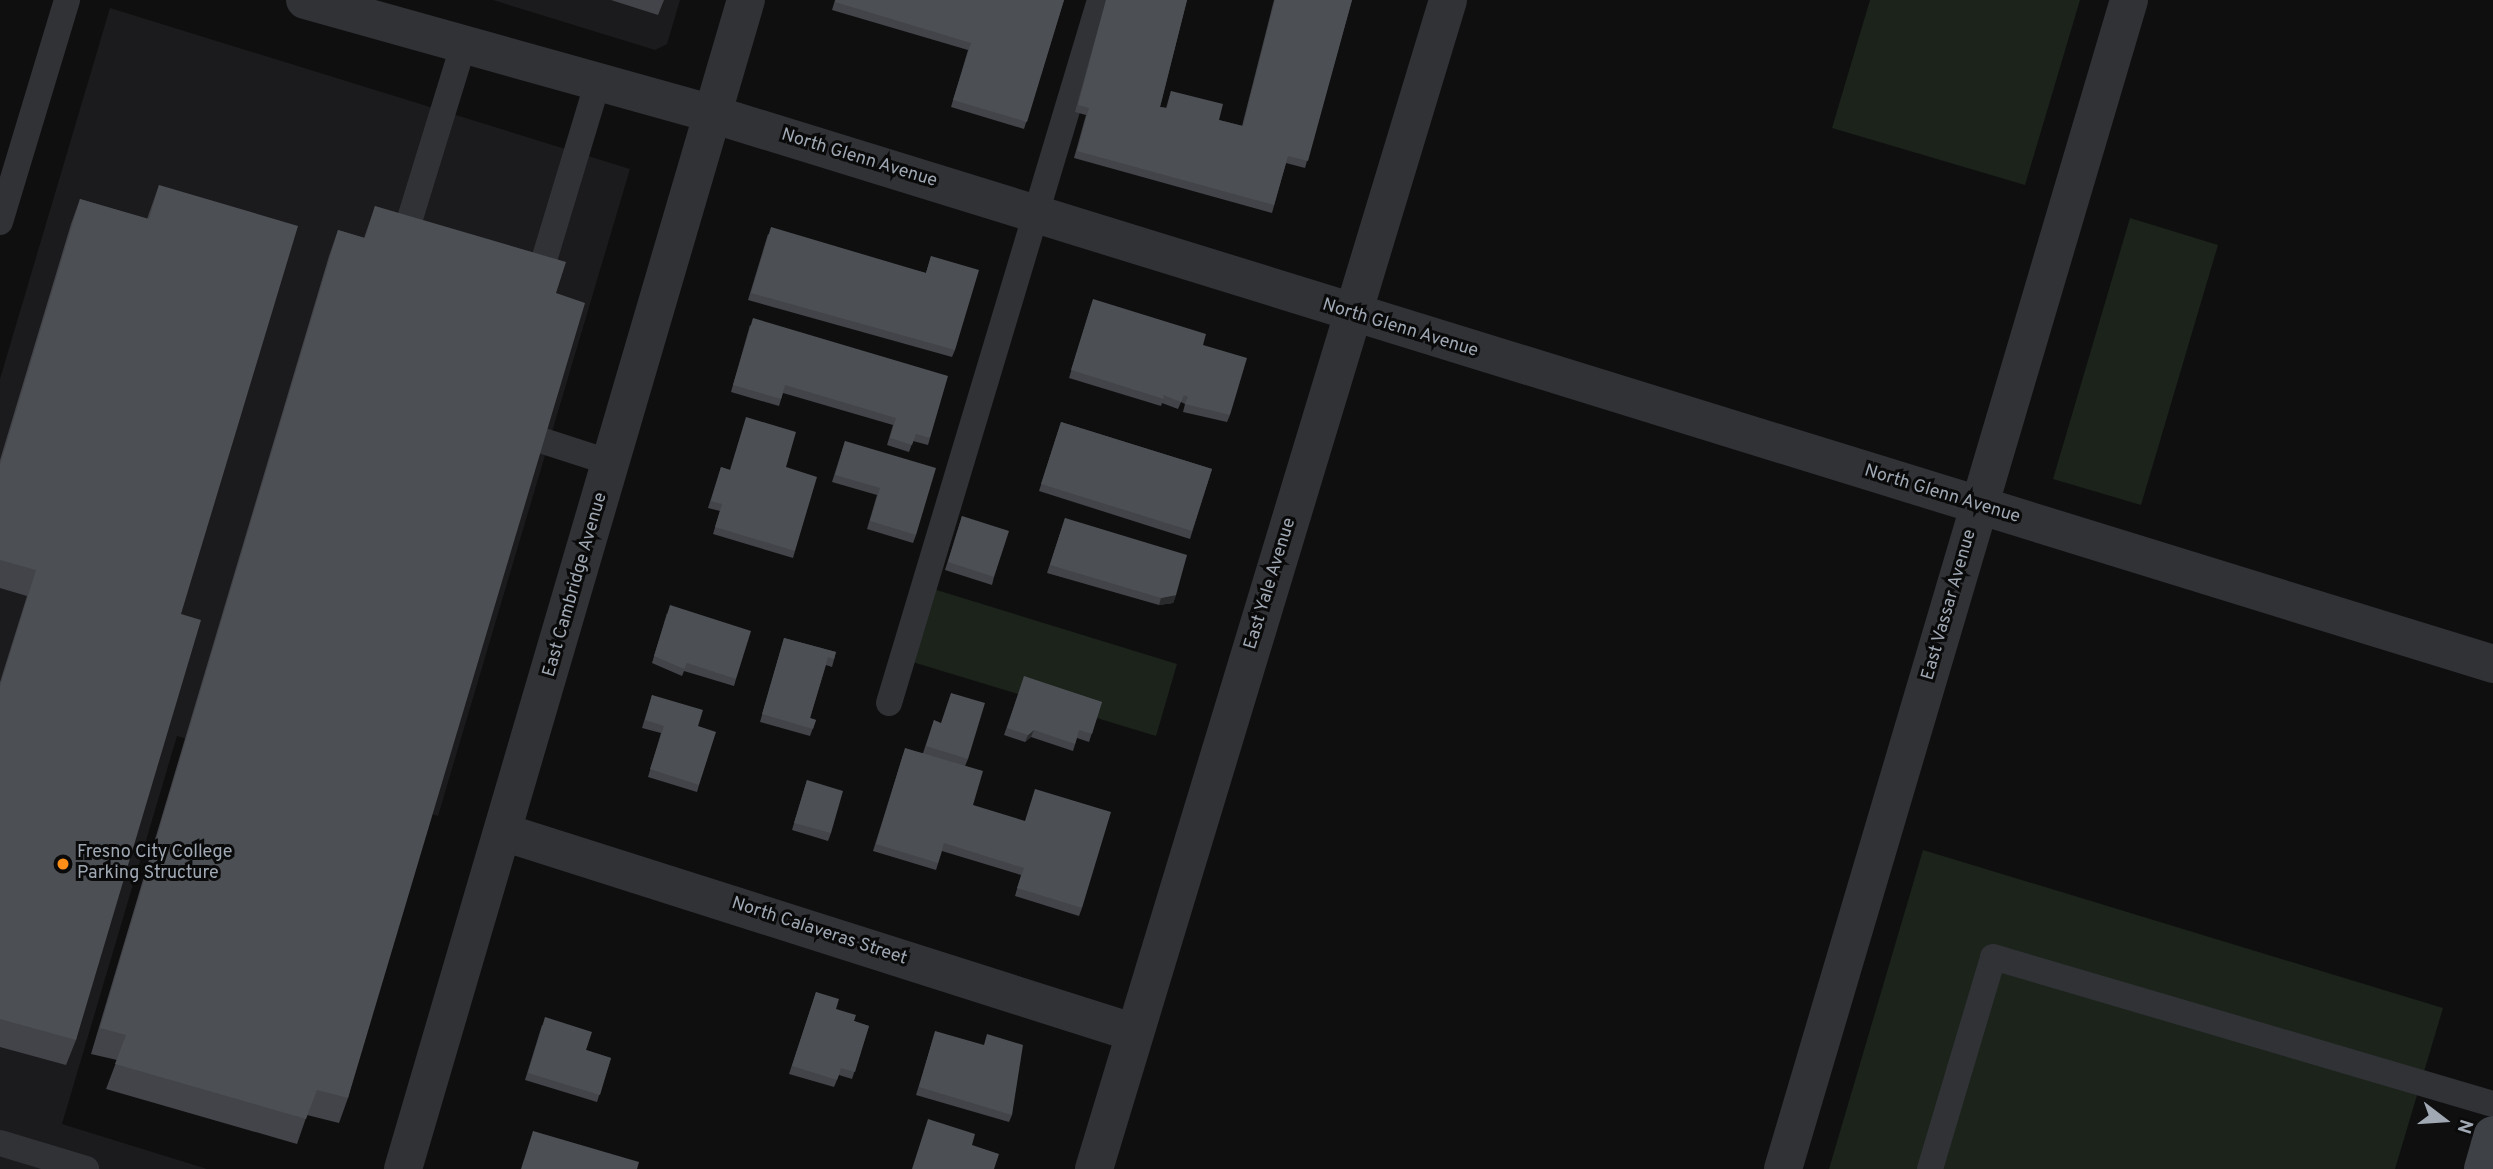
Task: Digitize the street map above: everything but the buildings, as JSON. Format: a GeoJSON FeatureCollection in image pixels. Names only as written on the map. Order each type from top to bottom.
{"type":"FeatureCollection","features":[{"type":"Feature","properties":{"kind":"main road"},"geometry":{"type":"LineString","coordinates":[[2483,1169],[2493,1135]]}},
{"type":"Feature","properties":{"kind":"street","name":"North Glenn Avenue"},"geometry":{"type":"LineString","coordinates":[[305,0],[597,84],[712,114],[2493,664]]}},
{"type":"Feature","properties":{"kind":"street","name":"East Cambridge Avenue"},"geometry":{"type":"LineString","coordinates":[[403,1169],[746,0]]}},
{"type":"Feature","properties":{"kind":"street","name":"East Yale Avenue"},"geometry":{"type":"LineString","coordinates":[[1094,1169],[1448,0]]}},
{"type":"Feature","properties":{"kind":"street","name":"East Vassar Avenue"},"geometry":{"type":"LineString","coordinates":[[1783,1169],[2129,0]]}},
{"type":"Feature","properties":{"kind":"street","name":"North Calaveras Street"},"geometry":{"type":"LineString","coordinates":[[503,832],[1135,1033]]}},
{"type":"Feature","properties":{"kind":"lane"},"geometry":{"type":"LineString","coordinates":[[0,222],[67,0]]}},
{"type":"Feature","properties":{"kind":"lane"},"geometry":{"type":"LineString","coordinates":[[889,703],[1038,214],[1100,0]]}},
{"type":"Feature","properties":{"kind":"lane"},"geometry":{"type":"LineString","coordinates":[[395,270],[463,46]]}},
{"type":"Feature","properties":{"kind":"lane"},"geometry":{"type":"LineString","coordinates":[[526,320],[597,84]]}},
{"type":"Feature","properties":{"kind":"lane"},"geometry":{"type":"LineString","coordinates":[[486,452],[496,419],[612,463]]}},
{"type":"Feature","properties":{"kind":"lane"},"geometry":{"type":"LineString","coordinates":[[1930,1169],[1993,957],[2493,1104]]}},
{"type":"Feature","properties":{"kind":"lane"},"geometry":{"type":"LineString","coordinates":[[0,1143],[86,1169]]}},
{"type":"Feature","properties":{"kind":"shaded area"},"geometry":{"type":"Polygon","coordinates":[[[493,0],[680,0],[667,44],[655,50],[493,0]]]}},
{"type":"Feature","properties":{"kind":"shaded area"},"geometry":{"type":"Polygon","coordinates":[[[1870,0],[2080,0],[2025,185],[1832,128],[1870,0]]]}},
{"type":"Feature","properties":{"kind":"shaded area"},"geometry":{"type":"Polygon","coordinates":[[[110,8],[630,169],[438,816],[177,736],[62,1124],[207,1169],[0,1169],[0,379],[110,8]]]}},
{"type":"Feature","properties":{"kind":"shaded area"},"geometry":{"type":"Polygon","coordinates":[[[2130,218],[2218,245],[2141,505],[2053,479],[2130,218]]]}},
{"type":"Feature","properties":{"kind":"shaded area"},"geometry":{"type":"Polygon","coordinates":[[[917,584],[1177,664],[1156,736],[896,657],[917,584]]]}},
{"type":"Feature","properties":{"kind":"shaded area"},"geometry":{"type":"Polygon","coordinates":[[[1923,850],[2443,1008],[2395,1169],[1829,1169],[1923,850]]]}},
{"type":"Feature","properties":{"kind":"place","name":"Fresno City College Parking Structure"},"geometry":{"type":"Point","coordinates":[63,864]}}]}
